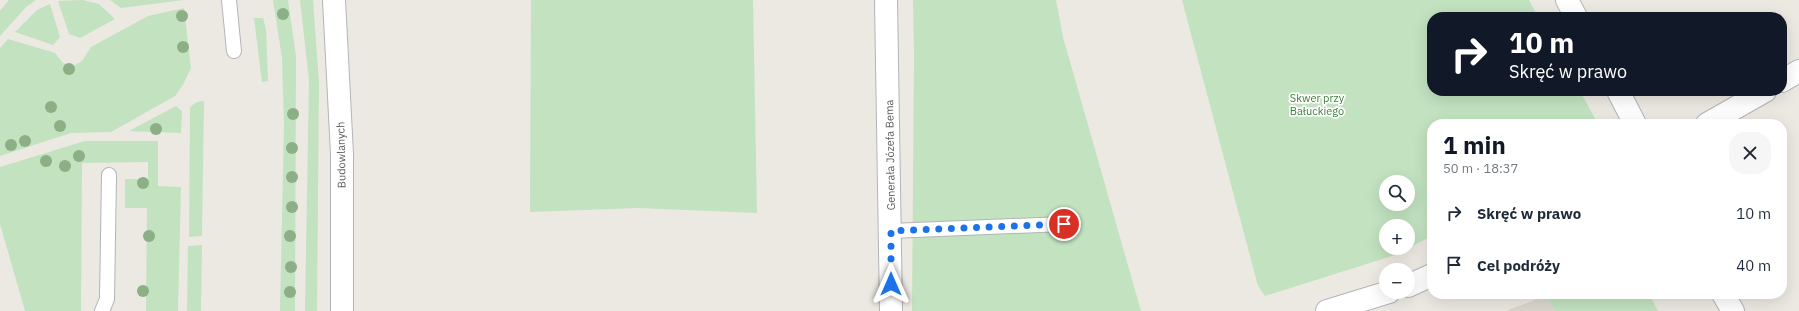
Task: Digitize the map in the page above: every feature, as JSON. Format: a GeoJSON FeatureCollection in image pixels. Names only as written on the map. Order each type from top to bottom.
{"type":"FeatureCollection","features":[{"type":"Feature","properties":{"kind":"street","name":"Budowlanych"},"geometry":{"type":"LineString","coordinates":[[334,0],[342,154],[342,311]]}},
{"type":"Feature","properties":{"kind":"street","name":"Generała Józefa Bema"},"geometry":{"type":"LineString","coordinates":[[886,0],[892,311]]}},
{"type":"Feature","properties":{"kind":"street"},"geometry":{"type":"LineString","coordinates":[[1567,0],[1573,12]]}},
{"type":"Feature","properties":{"kind":"street"},"geometry":{"type":"LineString","coordinates":[[1787,78],[1799,71]]}},
{"type":"Feature","properties":{"kind":"street"},"geometry":{"type":"LineString","coordinates":[[1621,96],[1632,119]]}},
{"type":"Feature","properties":{"kind":"street"},"geometry":{"type":"LineString","coordinates":[[1716,119],[1756,96]]}},
{"type":"Feature","properties":{"kind":"street"},"geometry":{"type":"LineString","coordinates":[[1415,283],[1427,277]]}},
{"type":"Feature","properties":{"kind":"street"},"geometry":{"type":"LineString","coordinates":[[1327,311],[1379,295]]}},
{"type":"Feature","properties":{"kind":"street"},"geometry":{"type":"LineString","coordinates":[[1726,299],[1733,311]]}},
{"type":"Feature","properties":{"kind":"lane"},"geometry":{"type":"LineString","coordinates":[[229,0],[234,51]]}},
{"type":"Feature","properties":{"kind":"lane"},"geometry":{"type":"LineString","coordinates":[[102,311],[107,299],[109,175]]}},
{"type":"Feature","properties":{"kind":"lane"},"geometry":{"type":"LineString","coordinates":[[891,231],[1064,224]]}},
{"type":"Feature","properties":{"kind":"shaded area"},"geometry":{"type":"Polygon","coordinates":[[[1538,299],[1548,299],[1555,311],[1505,311],[1538,299]]]}},
{"type":"Feature","properties":{"kind":"green space"},"geometry":{"type":"Polygon","coordinates":[[[9,0],[36,0],[26,7],[0,36],[0,11],[9,0]]]}},
{"type":"Feature","properties":{"kind":"green space"},"geometry":{"type":"Polygon","coordinates":[[[83,0],[99,4],[115,19],[80,38],[69,34],[58,1],[83,0]]]}},
{"type":"Feature","properties":{"kind":"green space"},"geometry":{"type":"Polygon","coordinates":[[[110,0],[184,0],[121,8],[110,0]]]}},
{"type":"Feature","properties":{"kind":"green space"},"geometry":{"type":"Polygon","coordinates":[[[273,0],[288,0],[296,56],[295,311],[280,311],[284,125],[282,58],[273,0]]]}},
{"type":"Feature","properties":{"kind":"green space"},"geometry":{"type":"Polygon","coordinates":[[[300,0],[313,0],[319,82],[317,311],[305,311],[309,80],[300,0]]]}},
{"type":"Feature","properties":{"kind":"green space"},"geometry":{"type":"Polygon","coordinates":[[[531,0],[753,0],[757,213],[638,208],[530,212],[531,0]]]}},
{"type":"Feature","properties":{"kind":"green space"},"geometry":{"type":"Polygon","coordinates":[[[913,0],[1056,0],[1063,37],[1141,311],[912,311],[913,0]]]}},
{"type":"Feature","properties":{"kind":"green space","name":"Skwer przy Bałuckiego"},"geometry":{"type":"Polygon","coordinates":[[[1182,0],[1529,0],[1535,12],[1427,12],[1427,96],[1583,96],[1595,119],[1427,119],[1427,239],[1415,245],[1415,219],[1379,219],[1379,255],[1395,255],[1265,296],[1258,286],[1182,0]]]}},
{"type":"Feature","properties":{"kind":"green space"},"geometry":{"type":"Polygon","coordinates":[[[50,4],[60,37],[53,45],[15,32],[37,10],[50,4]]]}},
{"type":"Feature","properties":{"kind":"green space"},"geometry":{"type":"Polygon","coordinates":[[[184,8],[191,68],[183,85],[175,96],[111,132],[71,133],[0,156],[0,48],[8,39],[55,53],[63,63],[73,66],[82,61],[91,47],[148,16],[184,8]]]}},
{"type":"Feature","properties":{"kind":"green space"},"geometry":{"type":"Polygon","coordinates":[[[254,18],[263,18],[266,29],[268,81],[262,82],[254,18]]]}},
{"type":"Feature","properties":{"kind":"green space"},"geometry":{"type":"Polygon","coordinates":[[[204,101],[202,236],[189,237],[190,107],[197,102],[204,101]]]}},
{"type":"Feature","properties":{"kind":"green space"},"geometry":{"type":"Polygon","coordinates":[[[176,106],[182,111],[181,133],[129,131],[176,106]]]}},
{"type":"Feature","properties":{"kind":"green space"},"geometry":{"type":"Polygon","coordinates":[[[85,141],[158,141],[158,186],[181,187],[178,311],[146,311],[147,208],[125,208],[125,179],[148,179],[148,162],[82,163],[81,311],[25,311],[0,224],[0,167],[85,141]]]}},
{"type":"Feature","properties":{"kind":"green space"},"geometry":{"type":"Polygon","coordinates":[[[202,245],[201,311],[187,311],[188,246],[202,245]]]}},
{"type":"Feature","properties":{"kind":"green space"},"geometry":{"type":"Polygon","coordinates":[[[1548,299],[1652,299],[1658,311],[1555,311],[1548,299]]]}},
{"type":"Feature","properties":{"kind":"route"},"geometry":{"type":"LineString","coordinates":[[891,284],[891,231],[1064,224]]}}]}
